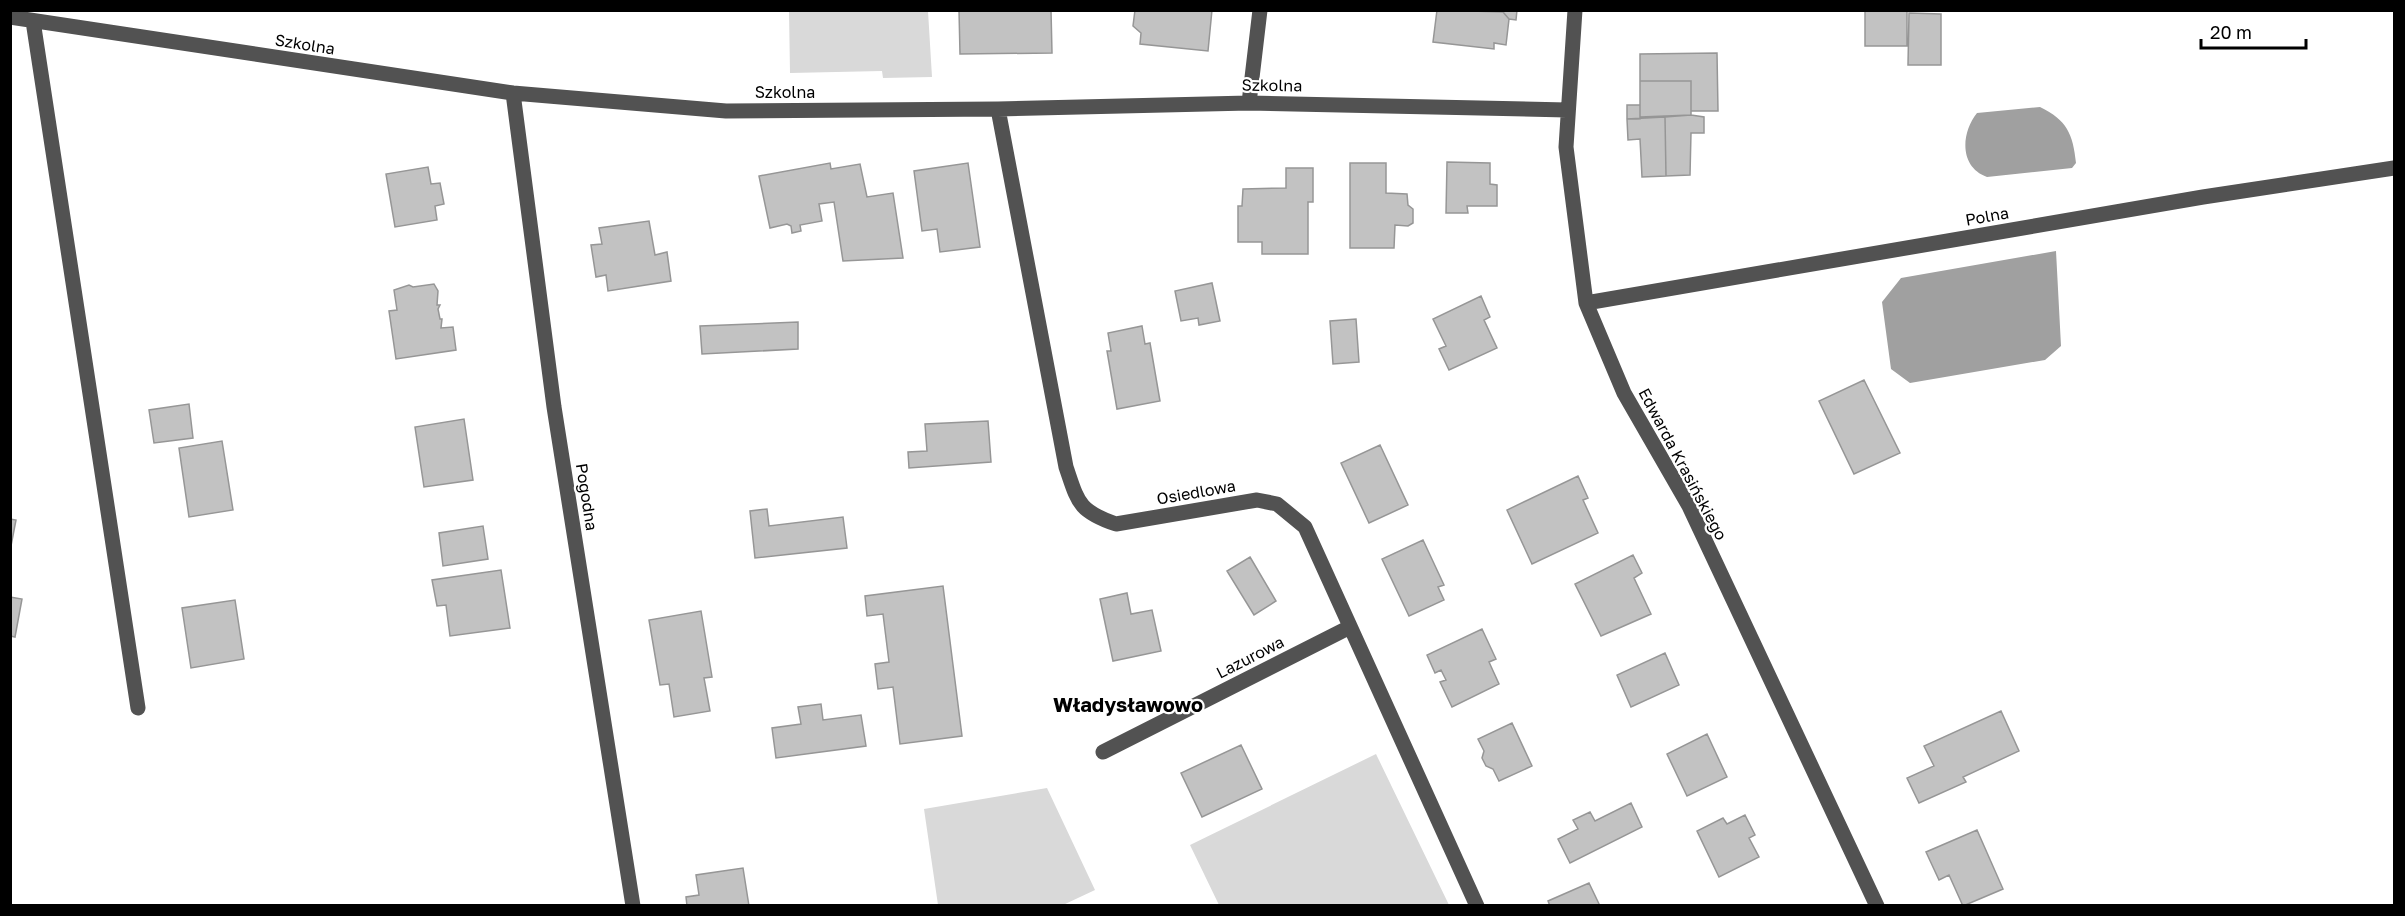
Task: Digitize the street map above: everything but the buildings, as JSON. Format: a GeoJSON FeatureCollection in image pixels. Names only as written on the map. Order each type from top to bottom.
{"type":"FeatureCollection","features":[{"type":"Feature","properties":{"kind":"street"},"geometry":{"type":"LineString","coordinates":[[1249,103],[1260,10]]}},
{"type":"Feature","properties":{"kind":"street","name":"Edwarda Krasińskiego"},"geometry":{"type":"LineString","coordinates":[[1575,10],[1566,147],[1586,303],[1624,393],[1689,506],[1877,906]]}},
{"type":"Feature","properties":{"kind":"street","name":"Szkolna"},"geometry":{"type":"LineString","coordinates":[[10,18],[513,93],[726,111],[998,109],[1249,103],[1567,110]]}},
{"type":"Feature","properties":{"kind":"street"},"geometry":{"type":"LineString","coordinates":[[33,21],[138,708]]}},
{"type":"Feature","properties":{"kind":"street","name":"Pogodna"},"geometry":{"type":"LineString","coordinates":[[513,93],[554,407],[633,906]]}},
{"type":"Feature","properties":{"kind":"street","name":"Osiedlowa"},"geometry":{"type":"LineString","coordinates":[[998,109],[1066,467],[1079,504],[1100,519],[1116,524],[1257,500],[1276,504],[1305,527],[1477,906]]}},
{"type":"Feature","properties":{"kind":"street","name":"Polna"},"geometry":{"type":"LineString","coordinates":[[1586,303],[2203,197],[2394,168]]}},
{"type":"Feature","properties":{"kind":"street","name":"Lazurowa"},"geometry":{"type":"LineString","coordinates":[[1103,752],[1350,627]]}},
{"type":"Feature","properties":{"kind":"shaded area"},"geometry":{"type":"Polygon","coordinates":[[[789,11],[928,11],[932,77],[883,78],[882,71],[790,73],[789,11]]]}},
{"type":"Feature","properties":{"kind":"shaded area"},"geometry":{"type":"Polygon","coordinates":[[[2040,107],[2057,117],[2067,129],[2075,153],[2076,163],[2072,168],[1987,177],[1971,166],[1967,158],[1966,139],[1977,113],[2040,107]]]}},
{"type":"Feature","properties":{"kind":"shaded area"},"geometry":{"type":"Polygon","coordinates":[[[2056,251],[2061,346],[2045,360],[1910,383],[1891,369],[1882,302],[1901,278],[2056,251]]]}},
{"type":"Feature","properties":{"kind":"shaded area"},"geometry":{"type":"Polygon","coordinates":[[[1376,754],[1449,905],[1219,905],[1190,845],[1376,754]]]}},
{"type":"Feature","properties":{"kind":"shaded area"},"geometry":{"type":"Polygon","coordinates":[[[1047,788],[1095,890],[1063,905],[938,905],[924,809],[1047,788]]]}},
{"type":"Feature","properties":{"kind":"district","name":"Władysławowo"},"geometry":{"type":"Point","coordinates":[1128,704]}}]}
